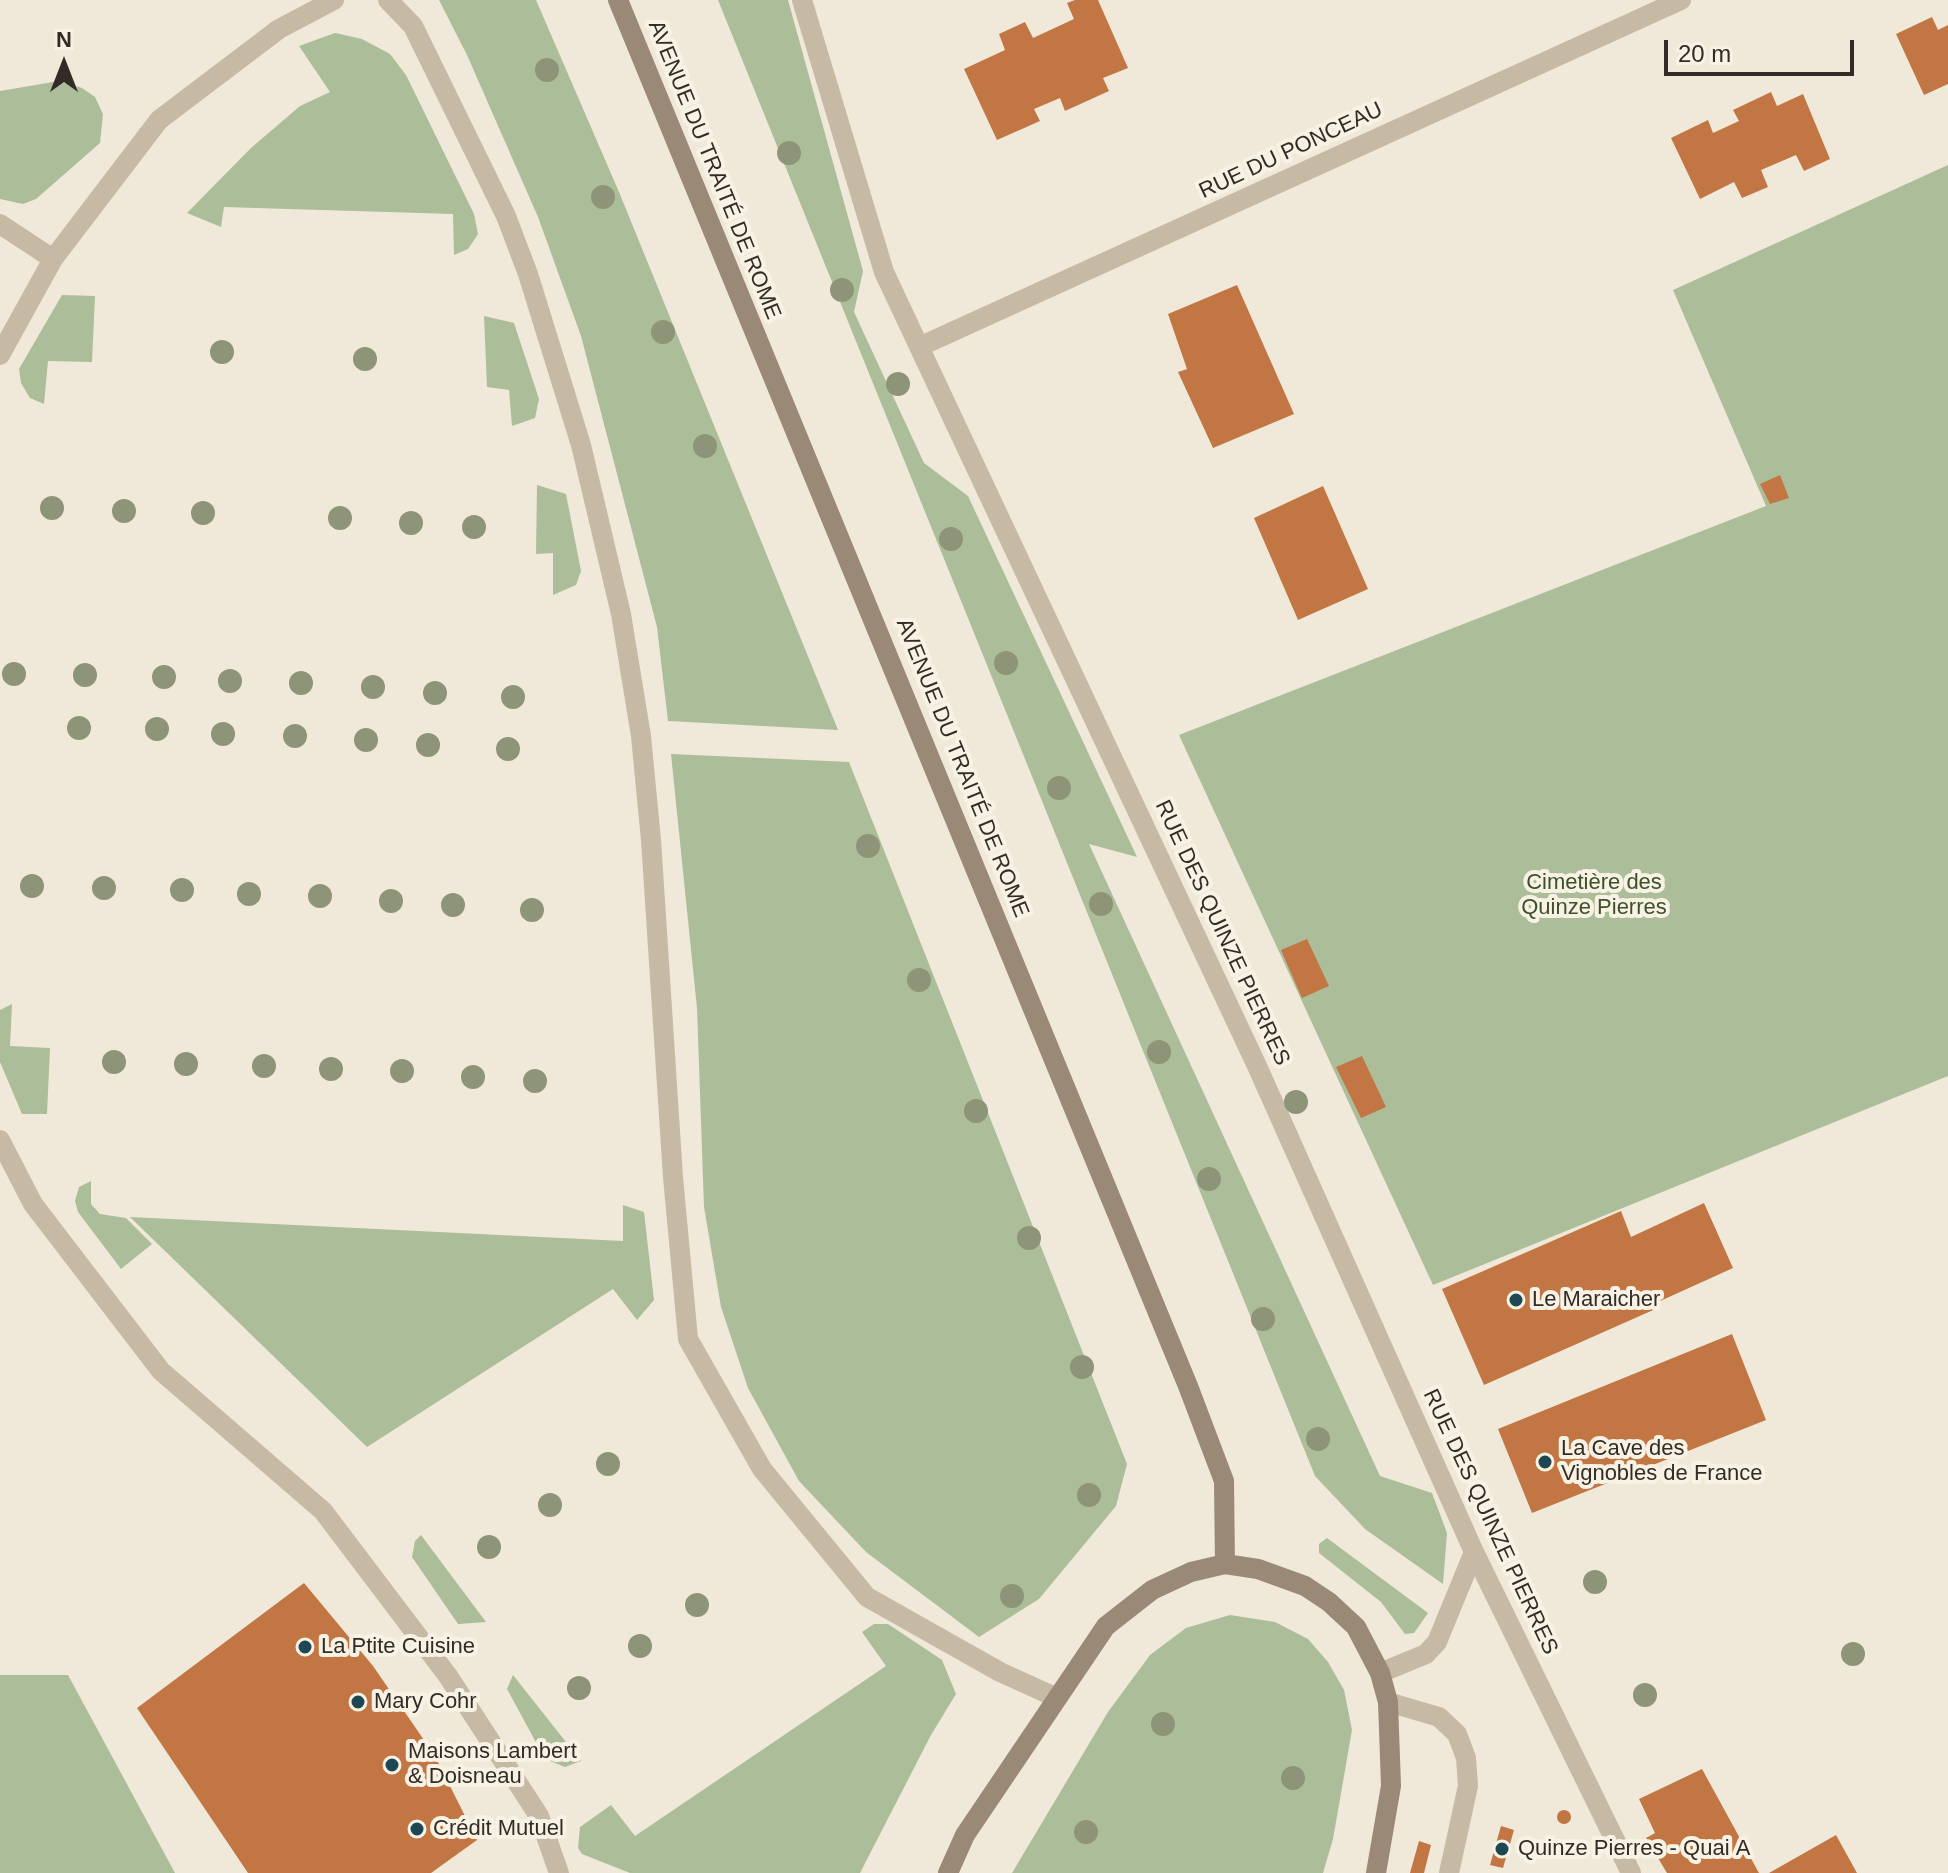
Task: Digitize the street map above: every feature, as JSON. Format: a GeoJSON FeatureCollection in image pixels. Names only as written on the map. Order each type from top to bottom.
{"type":"FeatureCollection","features":[{"type":"Feature","properties":{"kind":"main road","name":"AVENUE DU TRAITÉ DE ROME"},"geometry":{"type":"LineString","coordinates":[[618,0],[1193,1399],[1224,1481],[1225,1564]]}},
{"type":"Feature","properties":{"kind":"main road"},"geometry":{"type":"LineString","coordinates":[[948,1873],[965,1835],[1055,1697],[1106,1626],[1152,1590],[1191,1572],[1225,1564],[1258,1569],[1293,1582],[1329,1602],[1356,1627],[1380,1673],[1388,1702],[1391,1786],[1376,1873]]}},
{"type":"Feature","properties":{"kind":"street"},"geometry":{"type":"LineString","coordinates":[[0,355],[53,259],[159,120],[279,29],[334,0]]}},
{"type":"Feature","properties":{"kind":"street"},"geometry":{"type":"LineString","coordinates":[[388,0],[413,26],[506,216],[523,259],[581,445],[621,614],[641,736],[651,840],[673,1177],[688,1339],[762,1469],[867,1597],[1000,1672],[1055,1697]]}},
{"type":"Feature","properties":{"kind":"street","name":"RUE DES QUINZE PIERRES"},"geometry":{"type":"LineString","coordinates":[[802,0],[884,272],[1257,1066],[1474,1552],[1631,1873]]}},
{"type":"Feature","properties":{"kind":"street","name":"RUE DU PONCEAU"},"geometry":{"type":"LineString","coordinates":[[921,346],[1681,0]]}},
{"type":"Feature","properties":{"kind":"street"},"geometry":{"type":"LineString","coordinates":[[0,224],[53,259]]}},
{"type":"Feature","properties":{"kind":"street"},"geometry":{"type":"LineString","coordinates":[[0,1140],[33,1204],[161,1371],[323,1511],[448,1676],[531,1803],[559,1873]]}},
{"type":"Feature","properties":{"kind":"street"},"geometry":{"type":"LineString","coordinates":[[1380,1673],[1426,1654],[1437,1642],[1474,1552]]}},
{"type":"Feature","properties":{"kind":"street"},"geometry":{"type":"LineString","coordinates":[[1388,1702],[1439,1717],[1457,1734],[1462,1746],[1468,1786],[1449,1873]]}},
{"type":"Feature","properties":{"kind":"green space"},"geometry":{"type":"Polygon","coordinates":[[[439,0],[536,0],[619,192],[838,730],[668,721],[657,627],[581,336],[538,217],[467,55],[439,0]]]}},
{"type":"Feature","properties":{"kind":"green space"},"geometry":{"type":"Polygon","coordinates":[[[718,0],[788,0],[863,271],[854,312],[924,463],[968,496],[1137,857],[1089,844],[1380,1476],[1432,1493],[1447,1533],[1443,1584],[1365,1529],[1315,1476],[718,0]]]}},
{"type":"Feature","properties":{"kind":"green space"},"geometry":{"type":"Polygon","coordinates":[[[335,33],[362,39],[390,54],[406,75],[474,214],[478,234],[468,249],[454,255],[453,214],[224,207],[221,227],[187,213],[251,148],[300,106],[330,92],[299,46],[335,33]]]}},
{"type":"Feature","properties":{"kind":"green space"},"geometry":{"type":"Polygon","coordinates":[[[59,81],[82,88],[95,97],[103,114],[100,143],[36,199],[23,204],[0,199],[0,91],[59,81]]]}},
{"type":"Feature","properties":{"kind":"green space","name":"Cimetière des Quinze Pierres"},"geometry":{"type":"Polygon","coordinates":[[[1948,165],[1948,1076],[1433,1285],[1179,735],[1766,506],[1673,290],[1948,165]]]}},
{"type":"Feature","properties":{"kind":"green space"},"geometry":{"type":"Polygon","coordinates":[[[62,295],[95,296],[92,362],[48,361],[44,404],[30,398],[21,383],[19,369],[62,295]]]}},
{"type":"Feature","properties":{"kind":"green space"},"geometry":{"type":"Polygon","coordinates":[[[484,316],[514,323],[539,399],[535,418],[512,426],[509,390],[487,387],[484,316]]]}},
{"type":"Feature","properties":{"kind":"green space"},"geometry":{"type":"Polygon","coordinates":[[[537,485],[566,494],[581,571],[576,585],[553,595],[553,553],[536,554],[537,485]]]}},
{"type":"Feature","properties":{"kind":"green space"},"geometry":{"type":"Polygon","coordinates":[[[671,754],[849,762],[1127,1464],[1116,1506],[1039,1599],[979,1637],[866,1552],[799,1481],[748,1388],[721,1307],[704,1207],[697,1008],[671,754]]]}},
{"type":"Feature","properties":{"kind":"green space"},"geometry":{"type":"Polygon","coordinates":[[[12,1004],[10,1046],[50,1048],[47,1114],[22,1114],[0,1062],[0,1010],[12,1004]]]}},
{"type":"Feature","properties":{"kind":"green space"},"geometry":{"type":"Polygon","coordinates":[[[91,1181],[91,1204],[100,1214],[126,1218],[152,1244],[121,1269],[78,1212],[75,1201],[79,1187],[91,1181]]]}},
{"type":"Feature","properties":{"kind":"green space"},"geometry":{"type":"Polygon","coordinates":[[[623,1205],[644,1212],[654,1300],[637,1320],[613,1289],[367,1447],[130,1217],[623,1241],[623,1205]]]}},
{"type":"Feature","properties":{"kind":"green space"},"geometry":{"type":"Polygon","coordinates":[[[421,1535],[486,1622],[458,1624],[412,1557],[415,1541],[421,1535]]]}},
{"type":"Feature","properties":{"kind":"green space"},"geometry":{"type":"Polygon","coordinates":[[[1327,1538],[1428,1613],[1414,1633],[1405,1634],[1381,1602],[1319,1553],[1319,1544],[1327,1538]]]}},
{"type":"Feature","properties":{"kind":"green space"},"geometry":{"type":"Polygon","coordinates":[[[1230,1615],[1275,1622],[1308,1639],[1328,1662],[1344,1690],[1352,1730],[1333,1839],[1323,1873],[1012,1873],[1108,1712],[1150,1655],[1186,1628],[1230,1615]]]}},
{"type":"Feature","properties":{"kind":"green space"},"geometry":{"type":"Polygon","coordinates":[[[874,1624],[888,1624],[942,1660],[956,1694],[931,1735],[860,1873],[630,1873],[582,1854],[578,1848],[580,1827],[611,1805],[635,1836],[886,1666],[862,1632],[874,1624]]]}},
{"type":"Feature","properties":{"kind":"green space"},"geometry":{"type":"Polygon","coordinates":[[[0,1675],[68,1675],[175,1873],[0,1873],[0,1675]]]}},
{"type":"Feature","properties":{"kind":"green space"},"geometry":{"type":"Polygon","coordinates":[[[513,1675],[581,1761],[565,1767],[545,1759],[507,1689],[513,1675]]]}},
{"type":"Feature","properties":{"kind":"building"},"geometry":{"type":"Polygon","coordinates":[[[1098,0],[1128,68],[1103,78],[1109,91],[1065,111],[1060,98],[1034,109],[1040,121],[997,140],[964,69],[1005,50],[999,34],[1025,22],[1033,38],[1074,19],[1067,3],[1098,0]]]}},
{"type":"Feature","properties":{"kind":"building"},"geometry":{"type":"Polygon","coordinates":[[[1932,17],[1938,30],[1948,25],[1948,84],[1924,95],[1896,34],[1932,17]]]}},
{"type":"Feature","properties":{"kind":"building"},"geometry":{"type":"Polygon","coordinates":[[[1771,92],[1777,106],[1803,94],[1830,159],[1804,171],[1796,155],[1761,170],[1768,187],[1742,198],[1734,182],[1700,199],[1671,138],[1708,120],[1713,133],[1739,121],[1733,110],[1771,92]]]}},
{"type":"Feature","properties":{"kind":"building"},"geometry":{"type":"Polygon","coordinates":[[[1237,285],[1294,414],[1213,448],[1178,372],[1187,369],[1168,314],[1237,285]]]}},
{"type":"Feature","properties":{"kind":"building"},"geometry":{"type":"Polygon","coordinates":[[[1780,475],[1789,498],[1770,504],[1760,484],[1780,475]]]}},
{"type":"Feature","properties":{"kind":"building"},"geometry":{"type":"Polygon","coordinates":[[[1323,486],[1368,589],[1298,620],[1254,518],[1323,486]]]}},
{"type":"Feature","properties":{"kind":"building"},"geometry":{"type":"Polygon","coordinates":[[[1307,939],[1329,986],[1302,998],[1281,950],[1307,939]]]}},
{"type":"Feature","properties":{"kind":"building"},"geometry":{"type":"Polygon","coordinates":[[[1362,1056],[1386,1107],[1361,1118],[1336,1067],[1362,1056]]]}},
{"type":"Feature","properties":{"kind":"building"},"geometry":{"type":"Polygon","coordinates":[[[1704,1203],[1733,1268],[1658,1302],[1660,1307],[1484,1385],[1442,1289],[1621,1211],[1631,1237],[1704,1203]]]}},
{"type":"Feature","properties":{"kind":"building"},"geometry":{"type":"Polygon","coordinates":[[[1732,1334],[1766,1420],[1532,1513],[1498,1429],[1732,1334]]]}},
{"type":"Feature","properties":{"kind":"building"},"geometry":{"type":"Polygon","coordinates":[[[304,1583],[373,1666],[435,1756],[477,1840],[431,1873],[248,1873],[137,1708],[304,1583]]]}},
{"type":"Feature","properties":{"kind":"building"},"geometry":{"type":"Polygon","coordinates":[[[1702,1769],[1759,1873],[1667,1873],[1646,1838],[1655,1833],[1639,1799],[1702,1769]]]}},
{"type":"Feature","properties":{"kind":"building"},"geometry":{"type":"Polygon","coordinates":[[[1564,1810],[1571,1817],[1564,1824],[1557,1817],[1564,1810]]]}},
{"type":"Feature","properties":{"kind":"building"},"geometry":{"type":"Polygon","coordinates":[[[1501,1826],[1514,1830],[1503,1868],[1490,1865],[1501,1826]]]}},
{"type":"Feature","properties":{"kind":"building"},"geometry":{"type":"Polygon","coordinates":[[[1836,1835],[1857,1873],[1769,1873],[1836,1835]]]}},
{"type":"Feature","properties":{"kind":"building"},"geometry":{"type":"Polygon","coordinates":[[[1419,1841],[1431,1845],[1424,1873],[1410,1873],[1419,1841]]]}},
{"type":"Feature","properties":{"kind":"place","name":"Le Maraicher"},"geometry":{"type":"Point","coordinates":[1516,1300]}},
{"type":"Feature","properties":{"kind":"place","name":"La Cave des Vignobles de France"},"geometry":{"type":"Point","coordinates":[1545,1462]}},
{"type":"Feature","properties":{"kind":"place","name":"La Ptite Cuisine"},"geometry":{"type":"Point","coordinates":[305,1647]}},
{"type":"Feature","properties":{"kind":"place","name":"Mary Cohr"},"geometry":{"type":"Point","coordinates":[358,1702]}},
{"type":"Feature","properties":{"kind":"place","name":"Maisons Lambert & Doisneau"},"geometry":{"type":"Point","coordinates":[392,1765]}},
{"type":"Feature","properties":{"kind":"place","name":"Crédit Mutuel"},"geometry":{"type":"Point","coordinates":[417,1829]}},
{"type":"Feature","properties":{"kind":"place","name":"Quinze Pierres - Quai A"},"geometry":{"type":"Point","coordinates":[1502,1849]}}]}
